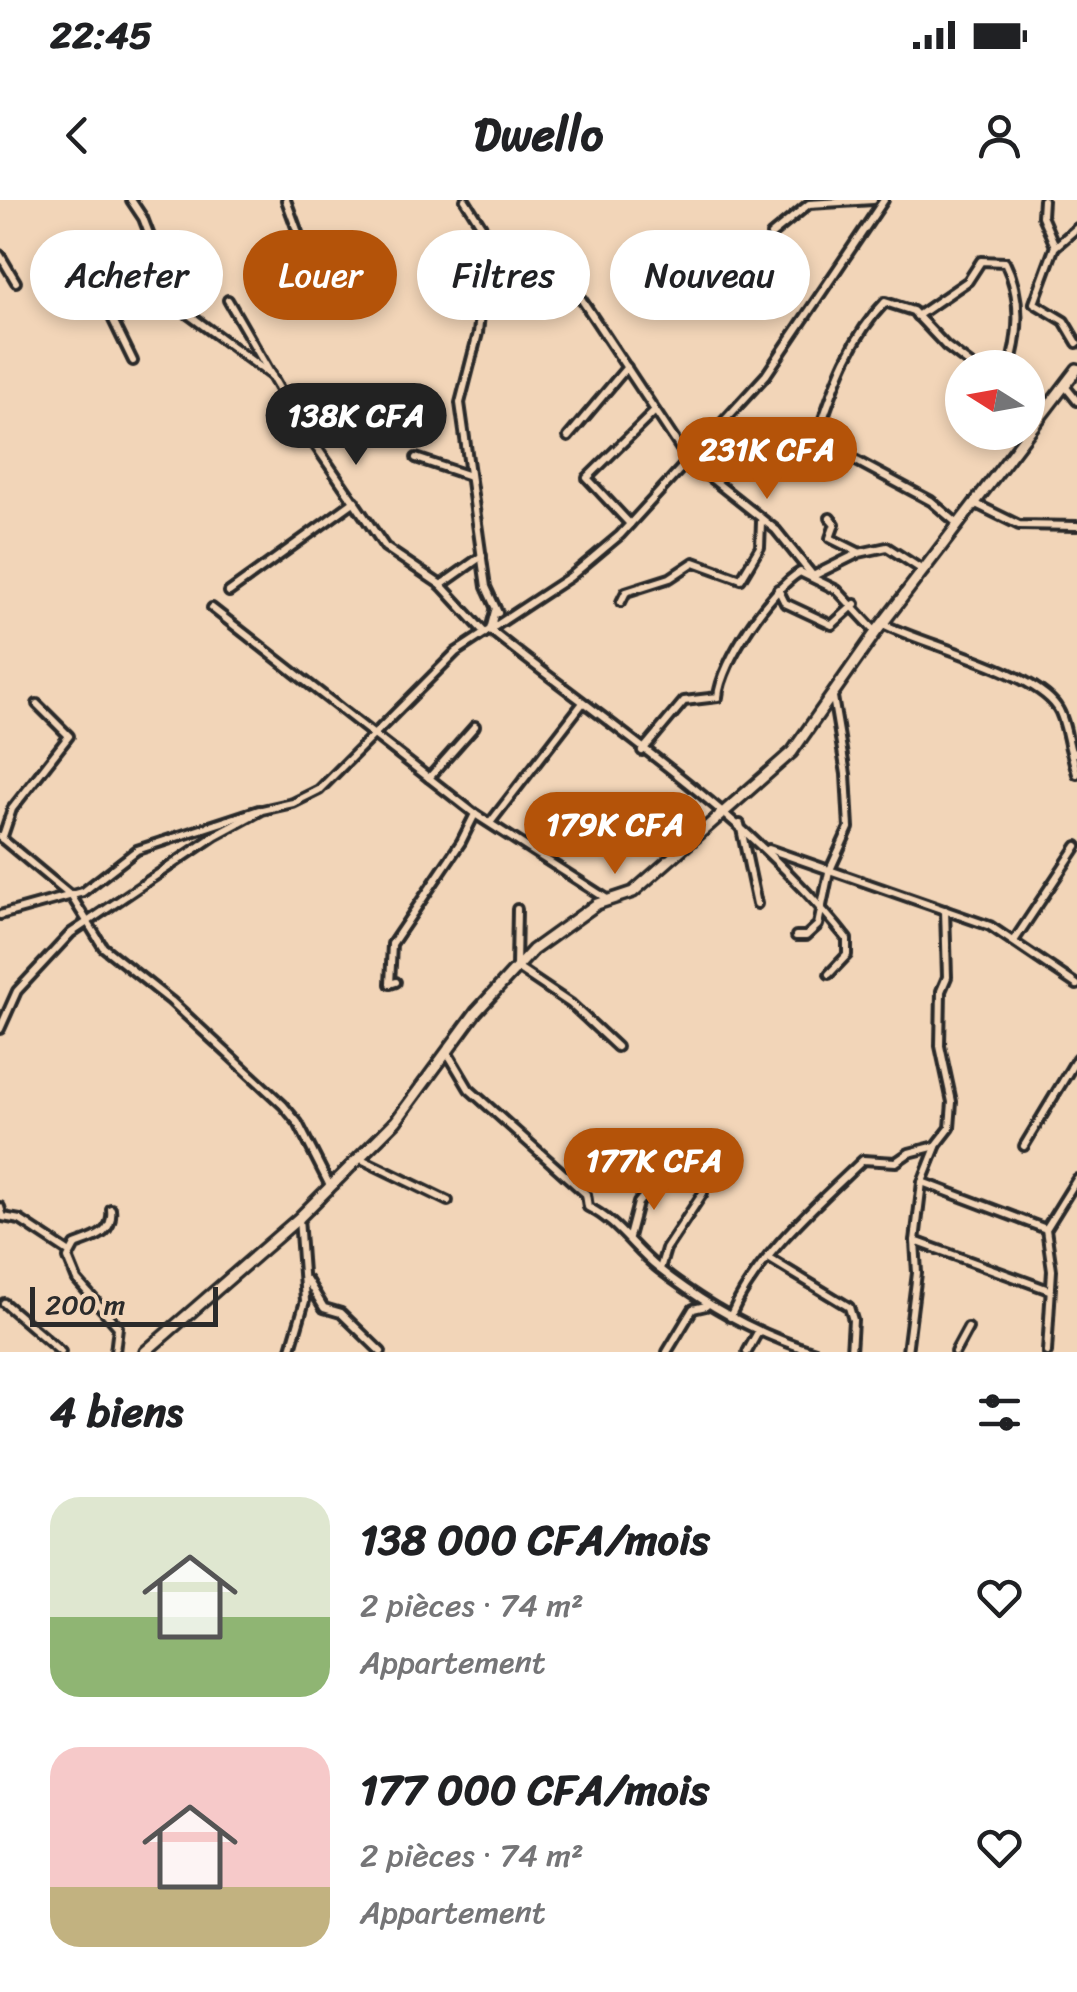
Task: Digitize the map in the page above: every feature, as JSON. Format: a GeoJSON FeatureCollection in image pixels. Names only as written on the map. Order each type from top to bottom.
{"type":"FeatureCollection","features":[{"type":"Feature","properties":{"kind":"main road"},"geometry":{"type":"LineString","coordinates":[[1045,411],[1077,369]]}},
{"type":"Feature","properties":{"kind":"main road"},"geometry":{"type":"LineString","coordinates":[[145,1352],[299,1218],[396,1121],[516,967],[547,939],[608,900],[632,892],[792,752],[880,628],[1016,450]]}},
{"type":"Feature","properties":{"kind":"street"},"geometry":{"type":"LineString","coordinates":[[131,200],[143,218],[166,278],[188,314],[275,378]]}},
{"type":"Feature","properties":{"kind":"street"},"geometry":{"type":"LineString","coordinates":[[286,200],[298,230]]}},
{"type":"Feature","properties":{"kind":"street"},"geometry":{"type":"LineString","coordinates":[[465,200],[496,249],[484,279],[478,332],[460,402],[482,556],[495,610],[488,632]]}},
{"type":"Feature","properties":{"kind":"street"},"geometry":{"type":"LineString","coordinates":[[777,230],[809,204],[873,200]]}},
{"type":"Feature","properties":{"kind":"street"},"geometry":{"type":"LineString","coordinates":[[0,914],[72,897],[98,884],[137,850],[293,803],[319,790],[456,652],[597,557],[630,524],[714,432],[809,317],[884,200]]}},
{"type":"Feature","properties":{"kind":"street"},"geometry":{"type":"LineString","coordinates":[[1043,200],[1042,216],[1055,246]]}},
{"type":"Feature","properties":{"kind":"street"},"geometry":{"type":"LineString","coordinates":[[1077,228],[1055,246],[1034,303],[1064,321],[1077,342]]}},
{"type":"Feature","properties":{"kind":"street"},"geometry":{"type":"LineString","coordinates":[[0,255],[16,282]]}},
{"type":"Feature","properties":{"kind":"street"},"geometry":{"type":"LineString","coordinates":[[917,316],[968,282],[980,261],[1005,262],[1017,298],[1013,350]]}},
{"type":"Feature","properties":{"kind":"street"},"geometry":{"type":"LineString","coordinates":[[228,300],[292,411],[385,547],[441,585],[488,632],[727,811],[768,848],[848,944],[844,960],[829,974]]}},
{"type":"Feature","properties":{"kind":"street"},"geometry":{"type":"LineString","coordinates":[[819,432],[838,375],[868,321],[885,302],[917,316],[954,350]]}},
{"type":"Feature","properties":{"kind":"street"},"geometry":{"type":"LineString","coordinates":[[590,311],[688,460],[776,530],[814,576],[855,604],[880,628],[1020,679],[1057,707],[1074,753],[1077,774]]}},
{"type":"Feature","properties":{"kind":"street"},"geometry":{"type":"LineString","coordinates":[[112,320],[133,362]]}},
{"type":"Feature","properties":{"kind":"street"},"geometry":{"type":"LineString","coordinates":[[568,438],[627,367]]}},
{"type":"Feature","properties":{"kind":"street"},"geometry":{"type":"LineString","coordinates":[[1065,386],[1077,401]]}},
{"type":"Feature","properties":{"kind":"street"},"geometry":{"type":"LineString","coordinates":[[630,524],[587,478],[655,411]]}},
{"type":"Feature","properties":{"kind":"street"},"geometry":{"type":"LineString","coordinates":[[714,432],[782,438],[819,432],[851,458],[937,505],[960,526]]}},
{"type":"Feature","properties":{"kind":"street"},"geometry":{"type":"LineString","coordinates":[[416,458],[470,476]]}},
{"type":"Feature","properties":{"kind":"street"},"geometry":{"type":"LineString","coordinates":[[228,592],[355,501]]}},
{"type":"Feature","properties":{"kind":"street"},"geometry":{"type":"LineString","coordinates":[[976,504],[1019,525],[1077,526]]}},
{"type":"Feature","properties":{"kind":"street"},"geometry":{"type":"LineString","coordinates":[[830,518],[835,524],[830,538],[859,553]]}},
{"type":"Feature","properties":{"kind":"street"},"geometry":{"type":"LineString","coordinates":[[622,602],[626,592],[670,578],[694,562],[740,579],[760,547],[761,521]]}},
{"type":"Feature","properties":{"kind":"street"},"geometry":{"type":"LineString","coordinates":[[642,751],[686,700],[718,697],[719,680],[729,661],[778,589],[800,572],[814,576],[859,553],[886,547],[926,572]]}},
{"type":"Feature","properties":{"kind":"street"},"geometry":{"type":"LineString","coordinates":[[441,585],[482,556]]}},
{"type":"Feature","properties":{"kind":"street"},"geometry":{"type":"LineString","coordinates":[[778,589],[785,603],[832,625],[855,604]]}},
{"type":"Feature","properties":{"kind":"street"},"geometry":{"type":"LineString","coordinates":[[212,608],[475,814],[608,900]]}},
{"type":"Feature","properties":{"kind":"street"},"geometry":{"type":"LineString","coordinates":[[495,610],[505,620]]}},
{"type":"Feature","properties":{"kind":"street"},"geometry":{"type":"LineString","coordinates":[[796,936],[803,938],[814,930],[829,872],[849,822],[833,697]]}},
{"type":"Feature","properties":{"kind":"street"},"geometry":{"type":"LineString","coordinates":[[37,704],[69,736],[12,809],[1,838],[72,897],[104,948],[171,1000],[283,1105],[298,1123],[330,1186]]}},
{"type":"Feature","properties":{"kind":"street"},"geometry":{"type":"LineString","coordinates":[[490,823],[582,704]]}},
{"type":"Feature","properties":{"kind":"street"},"geometry":{"type":"LineString","coordinates":[[429,778],[476,726]]}},
{"type":"Feature","properties":{"kind":"street"},"geometry":{"type":"LineString","coordinates":[[0,1029],[25,980],[76,930],[184,856],[262,810]]}},
{"type":"Feature","properties":{"kind":"street"},"geometry":{"type":"LineString","coordinates":[[396,982],[390,984],[392,944],[461,842],[475,814]]}},
{"type":"Feature","properties":{"kind":"street"},"geometry":{"type":"LineString","coordinates":[[740,823],[757,904]]}},
{"type":"Feature","properties":{"kind":"street"},"geometry":{"type":"LineString","coordinates":[[1014,941],[1077,846]]}},
{"type":"Feature","properties":{"kind":"street"},"geometry":{"type":"LineString","coordinates":[[768,848],[990,926],[1077,985]]}},
{"type":"Feature","properties":{"kind":"street"},"geometry":{"type":"LineString","coordinates":[[76,930],[79,909]]}},
{"type":"Feature","properties":{"kind":"street"},"geometry":{"type":"LineString","coordinates":[[517,909],[516,967],[571,1004],[617,1047]]}},
{"type":"Feature","properties":{"kind":"street"},"geometry":{"type":"LineString","coordinates":[[907,1352],[917,1273],[922,1182],[936,1146],[952,1120],[940,1046],[941,991],[947,978],[945,910]]}},
{"type":"Feature","properties":{"kind":"street"},"geometry":{"type":"LineString","coordinates":[[447,1051],[470,1089],[586,1194],[588,1207],[629,1237],[660,1269],[707,1306],[758,1332],[815,1352]]}},
{"type":"Feature","properties":{"kind":"street"},"geometry":{"type":"LineString","coordinates":[[1024,1146],[1077,1058]]}},
{"type":"Feature","properties":{"kind":"street"},"geometry":{"type":"LineString","coordinates":[[730,1316],[752,1277],[805,1216],[863,1160],[870,1157],[894,1163],[909,1153],[936,1146]]}},
{"type":"Feature","properties":{"kind":"street"},"geometry":{"type":"LineString","coordinates":[[360,1158],[448,1201]]}},
{"type":"Feature","properties":{"kind":"street"},"geometry":{"type":"LineString","coordinates":[[629,1237],[638,1203],[659,1177]]}},
{"type":"Feature","properties":{"kind":"street"},"geometry":{"type":"LineString","coordinates":[[1048,1352],[1052,1270],[1046,1229],[1077,1179]]}},
{"type":"Feature","properties":{"kind":"street"},"geometry":{"type":"LineString","coordinates":[[922,1182],[1046,1229]]}},
{"type":"Feature","properties":{"kind":"street"},"geometry":{"type":"LineString","coordinates":[[660,1269],[666,1249],[704,1193]]}},
{"type":"Feature","properties":{"kind":"street"},"geometry":{"type":"LineString","coordinates":[[0,1207],[3,1217],[20,1220],[70,1253],[77,1280],[118,1327],[115,1352]]}},
{"type":"Feature","properties":{"kind":"street"},"geometry":{"type":"LineString","coordinates":[[70,1253],[76,1245],[100,1237],[110,1222],[111,1209]]}},
{"type":"Feature","properties":{"kind":"street"},"geometry":{"type":"LineString","coordinates":[[290,1352],[302,1318],[306,1278],[299,1218]]}},
{"type":"Feature","properties":{"kind":"street"},"geometry":{"type":"LineString","coordinates":[[916,1240],[1049,1290]]}},
{"type":"Feature","properties":{"kind":"street"},"geometry":{"type":"LineString","coordinates":[[770,1259],[849,1307],[853,1320],[851,1352]]}},
{"type":"Feature","properties":{"kind":"street"},"geometry":{"type":"LineString","coordinates":[[306,1278],[324,1308],[341,1313],[381,1352]]}},
{"type":"Feature","properties":{"kind":"street"},"geometry":{"type":"LineString","coordinates":[[667,1352],[694,1310],[697,1297]]}},
{"type":"Feature","properties":{"kind":"street"},"geometry":{"type":"LineString","coordinates":[[4,1303],[61,1352]]}},
{"type":"Feature","properties":{"kind":"street"},"geometry":{"type":"LineString","coordinates":[[694,1310],[707,1306]]}},
{"type":"Feature","properties":{"kind":"street"},"geometry":{"type":"LineString","coordinates":[[955,1352],[968,1328]]}},
{"type":"Feature","properties":{"kind":"street"},"geometry":{"type":"LineString","coordinates":[[746,1352],[758,1332]]}}]}
